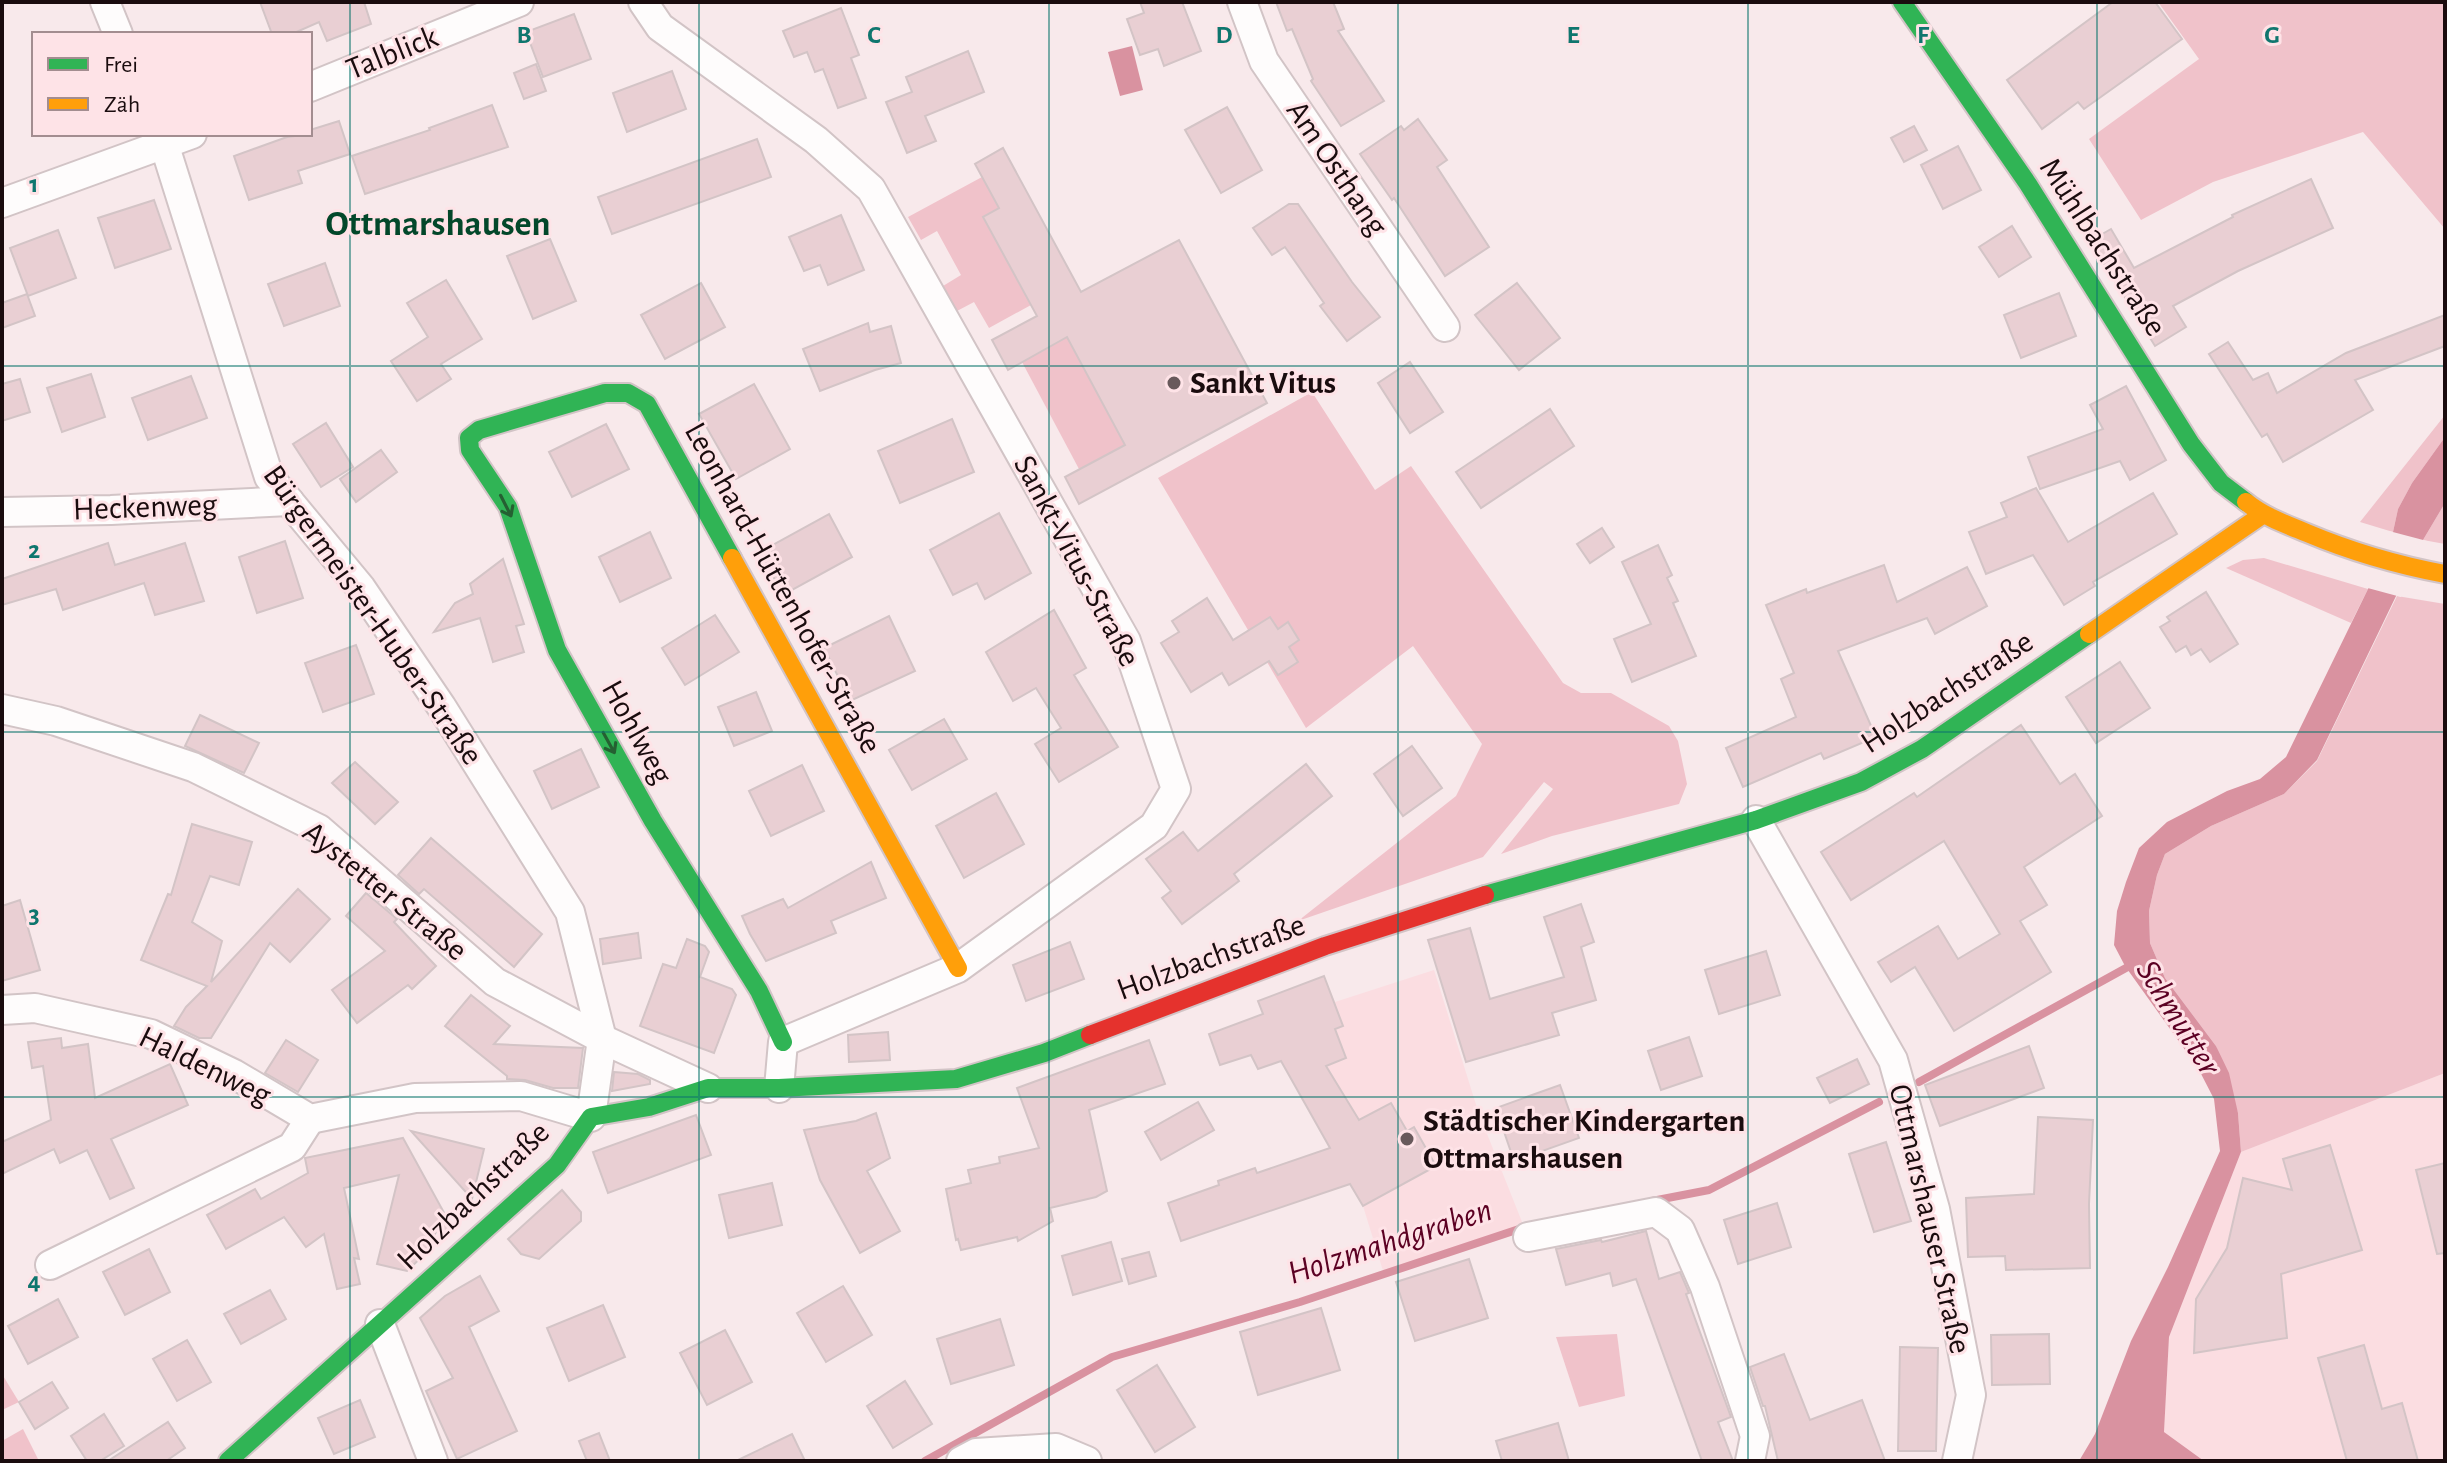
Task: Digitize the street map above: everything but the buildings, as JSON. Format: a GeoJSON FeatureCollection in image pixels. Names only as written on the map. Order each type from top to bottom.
{"type":"FeatureCollection","features":[{"type":"Feature","properties":{"kind":"street"},"geometry":{"type":"LineString","coordinates":[[105,2],[117,32]]}},
{"type":"Feature","properties":{"kind":"street","name":"Talblick"},"geometry":{"type":"LineString","coordinates":[[312,86],[519,2]]}},
{"type":"Feature","properties":{"kind":"street","name":"Sankt-Vitus-Straße"},"geometry":{"type":"LineString","coordinates":[[643,2],[660,27],[816,140],[871,189],[1126,641],[1176,789],[1154,826],[958,968],[783,1042]]}},
{"type":"Feature","properties":{"kind":"street","name":"Am Osthang"},"geometry":{"type":"LineString","coordinates":[[1242,2],[1264,61],[1445,327]]}},
{"type":"Feature","properties":{"kind":"street","name":"Mühlbachstraße"},"geometry":{"type":"LineString","coordinates":[[1902,2],[2045,211],[2191,444],[2221,483],[2262,515],[2350,551],[2400,566],[2445,574]]}},
{"type":"Feature","properties":{"kind":"street"},"geometry":{"type":"LineString","coordinates":[[2,203],[163,139]]}},
{"type":"Feature","properties":{"kind":"street","name":"Bürgermeister-Huber-Straße"},"geometry":{"type":"LineString","coordinates":[[163,139],[269,477],[361,588],[441,706],[570,912],[602,1039],[591,1117]]}},
{"type":"Feature","properties":{"kind":"street","name":"Leonhard-Hüttenhofer-Straße"},"geometry":{"type":"LineString","coordinates":[[469,438],[479,430],[605,393],[621,391],[638,396],[647,404],[958,968]]}},
{"type":"Feature","properties":{"kind":"street","name":"Hohlweg"},"geometry":{"type":"LineString","coordinates":[[469,438],[470,450],[508,507],[557,650],[653,821],[759,991],[783,1042]]}},
{"type":"Feature","properties":{"kind":"street","name":"Heckenweg"},"geometry":{"type":"LineString","coordinates":[[2,512],[289,501]]}},
{"type":"Feature","properties":{"kind":"street","name":"Holzbachstraße"},"geometry":{"type":"LineString","coordinates":[[228,1461],[557,1165],[591,1117],[649,1107],[708,1088],[779,1088],[956,1079],[1044,1053],[1195,993],[1340,941],[1495,892],[1756,820],[1861,782],[1922,749],[2262,515]]}},
{"type":"Feature","properties":{"kind":"street","name":"Aystetter Straße"},"geometry":{"type":"LineString","coordinates":[[2,709],[56,721],[193,767],[319,829],[495,982],[602,1039],[708,1088]]}},
{"type":"Feature","properties":{"kind":"street","name":"Ottmarshauser Straße"},"geometry":{"type":"LineString","coordinates":[[1756,820],[1893,1060],[1935,1209],[1971,1395],[1957,1461]]}},
{"type":"Feature","properties":{"kind":"street","name":"Haldenweg"},"geometry":{"type":"LineString","coordinates":[[2,1010],[35,1008],[151,1034],[234,1074],[310,1119],[415,1098],[521,1096],[591,1117]]}},
{"type":"Feature","properties":{"kind":"street"},"geometry":{"type":"LineString","coordinates":[[779,1088],[783,1042]]}},
{"type":"Feature","properties":{"kind":"street","name":"Haldenweg"},"geometry":{"type":"LineString","coordinates":[[50,1265],[292,1147],[310,1119]]}},
{"type":"Feature","properties":{"kind":"street"},"geometry":{"type":"LineString","coordinates":[[1528,1237],[1656,1212],[1680,1230],[1705,1287],[1755,1436],[1750,1461]]}},
{"type":"Feature","properties":{"kind":"street"},"geometry":{"type":"LineString","coordinates":[[380,1324],[433,1461]]}},
{"type":"Feature","properties":{"kind":"street"},"geometry":{"type":"LineString","coordinates":[[961,1461],[976,1453],[1056,1448],[1087,1461]]}},
{"type":"Feature","properties":{"kind":"shaded area"},"geometry":{"type":"Polygon","coordinates":[[[2158,2],[2445,2],[2445,229],[2363,132],[2213,182],[2141,220],[2089,139],[2199,59],[2158,2]]]}},
{"type":"Feature","properties":{"kind":"shaded area"},"geometry":{"type":"Polygon","coordinates":[[[982,177],[999,208],[1031,305],[989,328],[974,302],[957,311],[943,286],[961,275],[937,231],[921,240],[908,217],[982,177]]]}},
{"type":"Feature","properties":{"kind":"shaded area"},"geometry":{"type":"Polygon","coordinates":[[[1067,337],[1125,445],[1079,469],[1022,362],[1067,337]]]}},
{"type":"Feature","properties":{"kind":"shaded area"},"geometry":{"type":"Polygon","coordinates":[[[1312,392],[1375,490],[1411,466],[1563,683],[1581,693],[1611,693],[1669,726],[1678,741],[1687,784],[1679,804],[1552,836],[1501,854],[1553,789],[1544,782],[1483,857],[1298,921],[1456,796],[1482,744],[1413,646],[1306,728],[1158,478],[1312,392]]]}},
{"type":"Feature","properties":{"kind":"shaded area"},"geometry":{"type":"Polygon","coordinates":[[[2445,415],[2445,437],[2412,483],[2398,509],[2393,532],[2360,522],[2445,415]]]}},
{"type":"Feature","properties":{"kind":"shaded area"},"geometry":{"type":"Polygon","coordinates":[[[2445,503],[2445,544],[2423,540],[2445,503]]]}},
{"type":"Feature","properties":{"kind":"shaded area"},"geometry":{"type":"Polygon","coordinates":[[[2264,558],[2368,589],[2351,623],[2226,568],[2243,560],[2264,558]]]}},
{"type":"Feature","properties":{"kind":"shaded area"},"geometry":{"type":"Polygon","coordinates":[[[2397,596],[2445,604],[2445,1073],[2241,1152],[2238,1113],[2216,1046],[2165,978],[2150,943],[2149,911],[2157,875],[2165,854],[2211,826],[2284,794],[2317,761],[2397,596]]]}},
{"type":"Feature","properties":{"kind":"shaded area","name":"Städtischer Kindergarten Ottmarshausen"},"geometry":{"type":"Polygon","coordinates":[[[1434,970],[1478,1111],[1524,1227],[1384,1274],[1363,1206],[1292,1081],[1302,1075],[1277,1049],[1258,1001],[1324,976],[1335,1002],[1434,970]]]}},
{"type":"Feature","properties":{"kind":"shaded area"},"geometry":{"type":"Polygon","coordinates":[[[2445,1073],[2445,1461],[2204,1461],[2164,1432],[2169,1337],[2241,1152],[2445,1073]]]}},
{"type":"Feature","properties":{"kind":"shaded area"},"geometry":{"type":"Polygon","coordinates":[[[1617,1334],[1625,1396],[1579,1407],[1556,1337],[1617,1334]]]}},
{"type":"Feature","properties":{"kind":"shaded area"},"geometry":{"type":"Polygon","coordinates":[[[2,1374],[19,1402],[2,1410],[2,1374]]]}},
{"type":"Feature","properties":{"kind":"shaded area"},"geometry":{"type":"Polygon","coordinates":[[[23,1429],[39,1461],[2,1461],[2,1441],[23,1429]]]}},
{"type":"Feature","properties":{"kind":"water"},"geometry":{"type":"Polygon","coordinates":[[[1132,46],[1143,90],[1120,96],[1108,52],[1132,46]]]}},
{"type":"Feature","properties":{"kind":"water","name":"Schmutter"},"geometry":{"type":"Polygon","coordinates":[[[2445,437],[2445,503],[2423,540],[2317,760],[2284,794],[2211,826],[2165,854],[2157,875],[2149,911],[2150,943],[2165,978],[2216,1046],[2229,1073],[2238,1113],[2241,1152],[2169,1337],[2164,1432],[2204,1461],[2079,1461],[2095,1434],[2131,1341],[2220,1151],[2214,1099],[2198,1068],[2125,966],[2114,945],[2117,911],[2126,882],[2139,848],[2167,822],[2227,791],[2260,779],[2286,757],[2368,589],[2393,532],[2398,509],[2412,483],[2445,437]]]}},
{"type":"Feature","properties":{"kind":"pier"},"geometry":{"type":"Polygon","coordinates":[[[2389,531],[2427,541],[2401,597],[2364,587],[2389,531]]]}},
{"type":"Feature","properties":{"kind":"waterway","name":"Holzmahdgraben"},"geometry":{"type":"LineString","coordinates":[[1919,1082],[2135,963]]}},
{"type":"Feature","properties":{"kind":"waterway","name":"Holzmahdgraben"},"geometry":{"type":"LineString","coordinates":[[1652,1201],[1709,1190],[1879,1102]]}},
{"type":"Feature","properties":{"kind":"waterway","name":"Holzmahdgraben"},"geometry":{"type":"LineString","coordinates":[[925,1461],[1112,1357],[1300,1302],[1525,1227]]}},
{"type":"Feature","properties":{"kind":"traffic: fast"},"geometry":{"type":"LineString","coordinates":[[1902,2],[2028,184],[2191,444],[2221,483],[2246,502]]}},
{"type":"Feature","properties":{"kind":"traffic: fast"},"geometry":{"type":"LineString","coordinates":[[732,558],[647,404],[628,393],[605,393],[479,430],[469,438],[470,450],[508,507],[557,650],[653,821],[759,991],[783,1042]]}},
{"type":"Feature","properties":{"kind":"traffic: fast"},"geometry":{"type":"LineString","coordinates":[[1485,895],[1756,820],[1861,782],[1922,749],[2089,634]]}},
{"type":"Feature","properties":{"kind":"traffic: fast"},"geometry":{"type":"LineString","coordinates":[[228,1461],[557,1165],[591,1117],[649,1107],[708,1088],[779,1088],[956,1079],[1044,1053],[1090,1035]]}},
{"type":"Feature","properties":{"kind":"traffic: slow"},"geometry":{"type":"LineString","coordinates":[[2246,502],[2275,520],[2341,546],[2445,574]]}},
{"type":"Feature","properties":{"kind":"traffic: slow"},"geometry":{"type":"LineString","coordinates":[[2089,634],[2262,515]]}},
{"type":"Feature","properties":{"kind":"traffic: slow"},"geometry":{"type":"LineString","coordinates":[[732,558],[958,968]]}},
{"type":"Feature","properties":{"kind":"traffic: jam"},"geometry":{"type":"LineString","coordinates":[[1090,1035],[1325,946],[1485,895]]}},
{"type":"Feature","properties":{"kind":"place","name":"Sankt Vitus"},"geometry":{"type":"Point","coordinates":[1174,383]}},
{"type":"Feature","properties":{"kind":"place","name":"Städtischer Kindergarten Ottmarshausen"},"geometry":{"type":"Point","coordinates":[1407,1139]}},
{"type":"Feature","properties":{"kind":"district","name":"Ottmarshausen"},"geometry":{"type":"Point","coordinates":[438,224]}}]}
